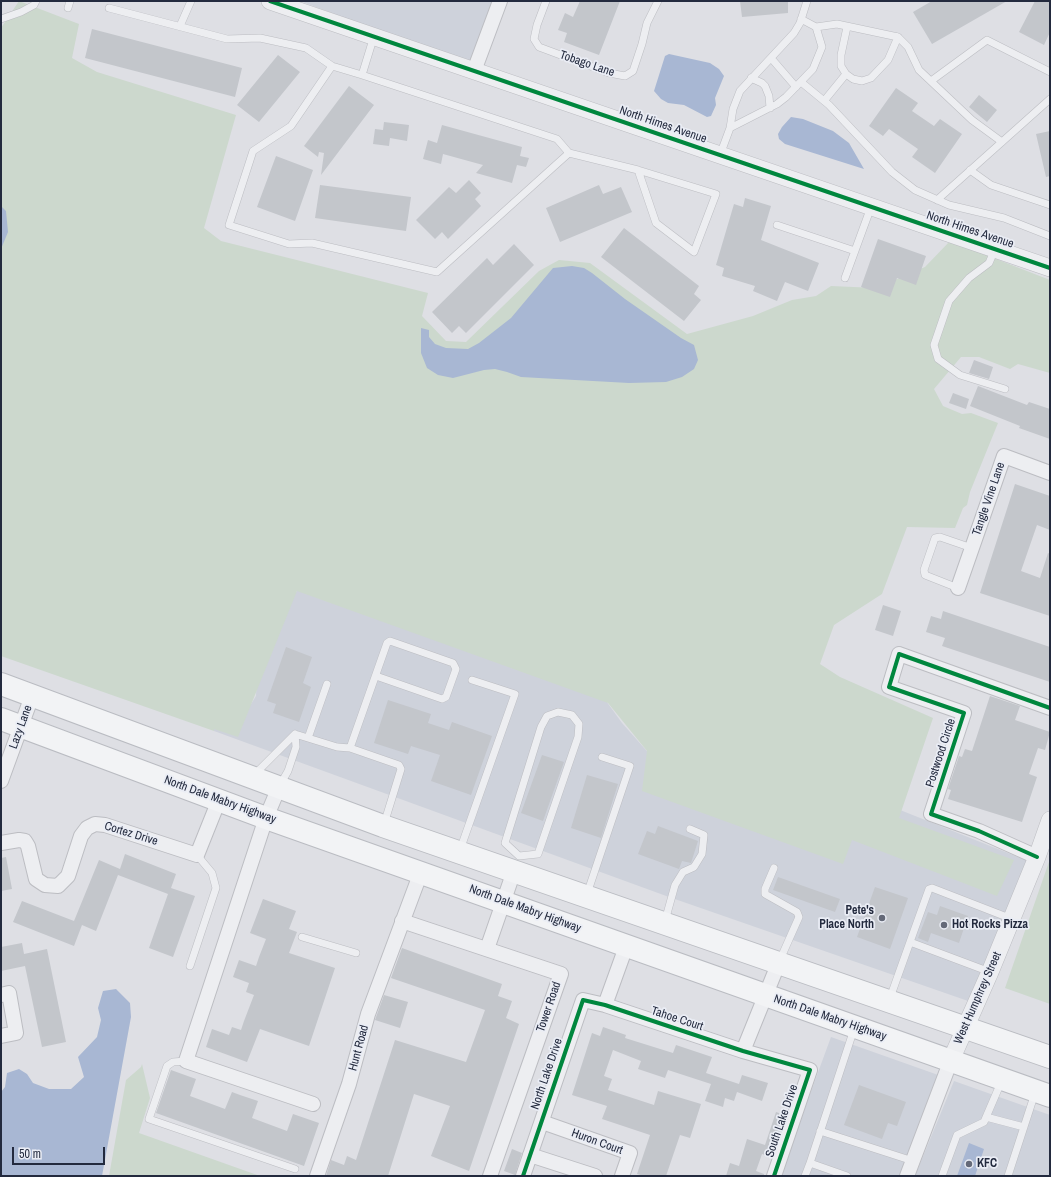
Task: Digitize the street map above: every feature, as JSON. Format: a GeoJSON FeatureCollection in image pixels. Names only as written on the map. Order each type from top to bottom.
{"type":"FeatureCollection","features":[{"type":"Feature","properties":{"kind":"main road"},"geometry":{"type":"LineString","coordinates":[[1,684],[242,775],[279,787],[383,826],[460,853],[517,864],[586,896],[1050,1057]]}},
{"type":"Feature","properties":{"kind":"main road","name":"North Dale Mabry Highway"},"geometry":{"type":"LineString","coordinates":[[1,719],[266,818],[627,944],[765,995],[1043,1093]]}},
{"type":"Feature","properties":{"kind":"street","name":"North Himes Avenue"},"geometry":{"type":"LineString","coordinates":[[270,1],[1050,268]]}},
{"type":"Feature","properties":{"kind":"street"},"geometry":{"type":"LineString","coordinates":[[474,70],[500,1]]}},
{"type":"Feature","properties":{"kind":"street","name":"Tangle Vine Lane"},"geometry":{"type":"LineString","coordinates":[[958,588],[1004,456],[1050,473]]}},
{"type":"Feature","properties":{"kind":"street","name":"Postwood Circle"},"geometry":{"type":"LineString","coordinates":[[1037,857],[979,831],[931,814],[964,713],[889,687],[899,654],[1050,708]]}},
{"type":"Feature","properties":{"kind":"street","name":"Lazy Lane"},"geometry":{"type":"LineString","coordinates":[[1,781],[22,727],[32,696]]}},
{"type":"Feature","properties":{"kind":"street"},"geometry":{"type":"LineString","coordinates":[[279,787],[266,818],[186,1061],[313,1104]]}},
{"type":"Feature","properties":{"kind":"street"},"geometry":{"type":"LineString","coordinates":[[197,855],[218,800]]}},
{"type":"Feature","properties":{"kind":"street","name":"West Humphrey Street"},"geometry":{"type":"LineString","coordinates":[[907,1176],[951,1060],[990,972],[1037,857],[1050,820]]}},
{"type":"Feature","properties":{"kind":"street","name":"Cortez Drive"},"geometry":{"type":"LineString","coordinates":[[1,843],[25,841],[28,846],[36,879],[45,885],[58,886],[68,876],[81,836],[87,828],[95,824],[105,825],[197,855]]}},
{"type":"Feature","properties":{"kind":"street"},"geometry":{"type":"LineString","coordinates":[[487,949],[517,864]]}},
{"type":"Feature","properties":{"kind":"street","name":"Hunt Road"},"geometry":{"type":"LineString","coordinates":[[317,1176],[349,1084],[368,1014],[421,872]]}},
{"type":"Feature","properties":{"kind":"street","name":"Tower Road"},"geometry":{"type":"LineString","coordinates":[[402,921],[561,974],[490,1176]]}},
{"type":"Feature","properties":{"kind":"street"},"geometry":{"type":"LineString","coordinates":[[605,1005],[627,944]]}},
{"type":"Feature","properties":{"kind":"street"},"geometry":{"type":"LineString","coordinates":[[743,1051],[779,962]]}},
{"type":"Feature","properties":{"kind":"street"},"geometry":{"type":"LineString","coordinates":[[1,994],[9,993],[16,1033],[1,1036]]}},
{"type":"Feature","properties":{"kind":"street","name":"North Lake Drive"},"geometry":{"type":"LineString","coordinates":[[524,1176],[583,1000],[605,1005]]}},
{"type":"Feature","properties":{"kind":"street","name":"Tahoe Court"},"geometry":{"type":"LineString","coordinates":[[605,1005],[743,1051]]}},
{"type":"Feature","properties":{"kind":"street","name":"South Lake Drive"},"geometry":{"type":"LineString","coordinates":[[743,1051],[810,1070],[774,1176]]}},
{"type":"Feature","properties":{"kind":"street","name":"Huron Court"},"geometry":{"type":"LineString","coordinates":[[542,1122],[630,1154],[622,1176]]}},
{"type":"Feature","properties":{"kind":"street"},"geometry":{"type":"LineString","coordinates":[[530,1155],[595,1176]]}},
{"type":"Feature","properties":{"kind":"lane"},"geometry":{"type":"LineString","coordinates":[[180,26],[191,1]]}},
{"type":"Feature","properties":{"kind":"lane","name":"Tobago Lane"},"geometry":{"type":"LineString","coordinates":[[546,1],[536,25],[534,39],[539,47],[609,73],[625,76],[633,71],[642,44],[646,23],[658,1]]}},
{"type":"Feature","properties":{"kind":"lane"},"geometry":{"type":"LineString","coordinates":[[720,155],[730,128],[735,102],[740,92],[751,78],[794,33],[801,20],[807,1]]}},
{"type":"Feature","properties":{"kind":"lane"},"geometry":{"type":"LineString","coordinates":[[1,19],[21,12],[35,3]]}},
{"type":"Feature","properties":{"kind":"lane"},"geometry":{"type":"LineString","coordinates":[[109,8],[227,39],[260,38],[306,48],[332,66],[557,139],[569,152],[638,170],[716,194],[694,252],[656,223],[638,170]]}},
{"type":"Feature","properties":{"kind":"lane"},"geometry":{"type":"LineString","coordinates":[[801,20],[816,27],[837,24],[898,37],[908,47],[919,70],[972,120],[1002,142]]}},
{"type":"Feature","properties":{"kind":"lane"},"geometry":{"type":"LineString","coordinates":[[730,128],[770,108],[786,97],[813,69],[822,47],[816,27]]}},
{"type":"Feature","properties":{"kind":"lane"},"geometry":{"type":"LineString","coordinates":[[847,27],[841,55],[841,66],[846,74],[853,79],[862,81],[871,78],[888,60],[898,37]]}},
{"type":"Feature","properties":{"kind":"lane"},"geometry":{"type":"LineString","coordinates":[[362,75],[374,36]]}},
{"type":"Feature","properties":{"kind":"lane"},"geometry":{"type":"LineString","coordinates":[[931,81],[987,40],[1050,72]]}},
{"type":"Feature","properties":{"kind":"lane"},"geometry":{"type":"LineString","coordinates":[[771,58],[798,84],[824,101],[892,172],[916,190],[949,205],[1004,218],[1050,236]]}},
{"type":"Feature","properties":{"kind":"lane"},"geometry":{"type":"LineString","coordinates":[[332,66],[291,126],[253,151],[229,225],[289,244],[312,244],[438,272],[569,152]]}},
{"type":"Feature","properties":{"kind":"lane"},"geometry":{"type":"LineString","coordinates":[[824,101],[846,74]]}},
{"type":"Feature","properties":{"kind":"lane"},"geometry":{"type":"LineString","coordinates":[[751,78],[765,86],[769,96],[770,108]]}},
{"type":"Feature","properties":{"kind":"lane"},"geometry":{"type":"LineString","coordinates":[[937,200],[1050,99]]}},
{"type":"Feature","properties":{"kind":"lane"},"geometry":{"type":"LineString","coordinates":[[970,170],[991,185],[1050,205]]}},
{"type":"Feature","properties":{"kind":"lane"},"geometry":{"type":"LineString","coordinates":[[845,278],[871,207]]}},
{"type":"Feature","properties":{"kind":"lane"},"geometry":{"type":"LineString","coordinates":[[777,225],[855,251]]}},
{"type":"Feature","properties":{"kind":"lane"},"geometry":{"type":"LineString","coordinates":[[995,249],[989,263],[963,284],[949,301],[934,345],[938,358],[948,368],[960,375],[1005,389]]}},
{"type":"Feature","properties":{"kind":"lane"},"geometry":{"type":"LineString","coordinates":[[958,588],[924,575],[924,570],[935,538],[940,537],[972,548]]}},
{"type":"Feature","properties":{"kind":"lane"},"geometry":{"type":"LineString","coordinates":[[350,748],[387,643],[390,641],[453,663],[456,669],[446,696],[442,699],[376,676]]}},
{"type":"Feature","properties":{"kind":"lane"},"geometry":{"type":"LineString","coordinates":[[460,853],[515,694],[472,680]]}},
{"type":"Feature","properties":{"kind":"lane"},"geometry":{"type":"LineString","coordinates":[[308,738],[327,684]]}},
{"type":"Feature","properties":{"kind":"lane"},"geometry":{"type":"LineString","coordinates":[[558,712],[572,715],[579,724],[578,737],[538,854],[517,864],[505,843],[541,727],[547,716],[558,712]]}},
{"type":"Feature","properties":{"kind":"lane"},"geometry":{"type":"LineString","coordinates":[[295,734],[337,747],[350,748],[399,765],[401,769],[383,826]]}},
{"type":"Feature","properties":{"kind":"lane"},"geometry":{"type":"LineString","coordinates":[[242,775],[295,734]]}},
{"type":"Feature","properties":{"kind":"lane"},"geometry":{"type":"LineString","coordinates":[[279,787],[288,771],[296,746],[295,734]]}},
{"type":"Feature","properties":{"kind":"lane"},"geometry":{"type":"LineString","coordinates":[[586,896],[630,766],[602,757]]}},
{"type":"Feature","properties":{"kind":"lane"},"geometry":{"type":"LineString","coordinates":[[664,923],[675,885],[683,872],[694,867],[702,854],[704,835],[690,829]]}},
{"type":"Feature","properties":{"kind":"lane"},"geometry":{"type":"LineString","coordinates":[[190,966],[216,888],[212,873],[197,855]]}},
{"type":"Feature","properties":{"kind":"lane"},"geometry":{"type":"LineString","coordinates":[[774,868],[765,889],[765,894],[797,912],[799,917],[779,962]]}},
{"type":"Feature","properties":{"kind":"lane"},"geometry":{"type":"LineString","coordinates":[[889,1000],[929,889],[932,888],[1012,918]]}},
{"type":"Feature","properties":{"kind":"lane"},"geometry":{"type":"LineString","coordinates":[[302,937],[356,953]]}},
{"type":"Feature","properties":{"kind":"lane"},"geometry":{"type":"LineString","coordinates":[[910,942],[990,972]]}},
{"type":"Feature","properties":{"kind":"lane"},"geometry":{"type":"LineString","coordinates":[[805,1176],[855,1026]]}},
{"type":"Feature","properties":{"kind":"lane"},"geometry":{"type":"LineString","coordinates":[[186,1061],[173,1062],[167,1066],[149,1118],[295,1169]]}},
{"type":"Feature","properties":{"kind":"lane"},"geometry":{"type":"LineString","coordinates":[[942,1176],[957,1134],[984,1122],[1003,1079]]}},
{"type":"Feature","properties":{"kind":"lane"},"geometry":{"type":"LineString","coordinates":[[1008,1176],[1024,1127],[1043,1093]]}},
{"type":"Feature","properties":{"kind":"lane"},"geometry":{"type":"LineString","coordinates":[[986,1117],[1024,1127]]}},
{"type":"Feature","properties":{"kind":"lane"},"geometry":{"type":"LineString","coordinates":[[820,1131],[913,1161]]}},
{"type":"Feature","properties":{"kind":"lane"},"geometry":{"type":"LineString","coordinates":[[810,1163],[847,1176]]}},
{"type":"Feature","properties":{"kind":"shaded area"},"geometry":{"type":"Polygon","coordinates":[[[19,1],[79,24],[72,58],[97,72],[236,115],[204,228],[221,241],[428,293],[422,316],[446,341],[466,342],[539,271],[559,260],[590,263],[687,334],[753,316],[792,300],[816,296],[831,286],[876,288],[925,267],[950,241],[1050,280],[1050,373],[1018,364],[1010,369],[979,357],[961,357],[934,389],[943,406],[962,414],[971,413],[998,423],[970,492],[967,505],[963,508],[955,528],[907,527],[882,594],[834,625],[820,664],[840,677],[933,718],[899,818],[1014,860],[997,896],[852,840],[843,864],[642,791],[647,751],[608,703],[297,591],[238,737],[214,729],[214,731],[1,656],[1,28],[19,1]]]}},
{"type":"Feature","properties":{"kind":"shaded area"},"geometry":{"type":"Polygon","coordinates":[[[300,1],[492,1],[470,62],[388,34],[300,1]]]}},
{"type":"Feature","properties":{"kind":"shaded area"},"geometry":{"type":"Polygon","coordinates":[[[299,589],[596,687],[622,723],[661,767],[875,800],[1028,861],[971,1002],[669,897],[214,731],[214,717],[240,722],[256,696],[258,654],[287,601],[299,589]]]}},
{"type":"Feature","properties":{"kind":"shaded area"},"geometry":{"type":"Polygon","coordinates":[[[1050,859],[1050,1004],[1005,988],[1050,859]]]}},
{"type":"Feature","properties":{"kind":"shaded area"},"geometry":{"type":"Polygon","coordinates":[[[831,1037],[941,1076],[900,1176],[780,1176],[831,1037]]]}},
{"type":"Feature","properties":{"kind":"shaded area"},"geometry":{"type":"Polygon","coordinates":[[[142,1064],[150,1098],[139,1133],[260,1176],[109,1176],[126,1080],[141,1067],[142,1064]]]}},
{"type":"Feature","properties":{"kind":"shaded area"},"geometry":{"type":"Polygon","coordinates":[[[954,1081],[1050,1115],[1050,1176],[915,1176],[954,1081]]]}},
{"type":"Feature","properties":{"kind":"water"},"geometry":{"type":"Polygon","coordinates":[[[669,54],[710,63],[719,69],[724,76],[715,98],[716,105],[711,116],[707,117],[684,105],[668,103],[661,99],[654,91],[665,56],[669,54]]]}},
{"type":"Feature","properties":{"kind":"water"},"geometry":{"type":"Polygon","coordinates":[[[791,117],[803,119],[833,131],[849,143],[864,169],[785,144],[779,139],[778,134],[791,117]]]}},
{"type":"Feature","properties":{"kind":"water"},"geometry":{"type":"Polygon","coordinates":[[[1,206],[6,211],[8,232],[1,249],[1,206]]]}},
{"type":"Feature","properties":{"kind":"water"},"geometry":{"type":"Polygon","coordinates":[[[572,266],[584,268],[592,273],[625,299],[681,338],[694,345],[698,360],[694,369],[682,377],[666,382],[629,383],[521,377],[495,369],[484,370],[453,378],[438,375],[427,368],[421,353],[421,328],[429,330],[429,337],[435,344],[446,348],[468,349],[479,343],[511,318],[553,268],[572,266]]]}},
{"type":"Feature","properties":{"kind":"water"},"geometry":{"type":"Polygon","coordinates":[[[116,989],[130,1003],[131,1017],[102,1176],[1,1176],[1,1092],[5,1087],[7,1073],[19,1069],[27,1074],[33,1083],[49,1089],[71,1089],[84,1077],[78,1057],[97,1037],[101,1020],[98,1008],[103,991],[116,989]]]}},
{"type":"Feature","properties":{"kind":"water"},"geometry":{"type":"Polygon","coordinates":[[[969,1143],[984,1149],[975,1176],[957,1176],[969,1143]]]}},
{"type":"Feature","properties":{"kind":"building"},"geometry":{"type":"Polygon","coordinates":[[[580,1],[620,1],[599,55],[564,42],[567,33],[558,30],[565,13],[573,17],[580,1]]]}},
{"type":"Feature","properties":{"kind":"building"},"geometry":{"type":"Polygon","coordinates":[[[740,1],[788,1],[788,13],[742,17],[740,1]]]}},
{"type":"Feature","properties":{"kind":"building"},"geometry":{"type":"Polygon","coordinates":[[[932,1],[1007,1],[932,44],[913,12],[932,1]]]}},
{"type":"Feature","properties":{"kind":"building"},"geometry":{"type":"Polygon","coordinates":[[[1035,1],[1050,1],[1050,32],[1044,45],[1019,32],[1035,1]]]}},
{"type":"Feature","properties":{"kind":"building"},"geometry":{"type":"Polygon","coordinates":[[[92,29],[242,68],[235,97],[85,58],[92,29]]]}},
{"type":"Feature","properties":{"kind":"building"},"geometry":{"type":"Polygon","coordinates":[[[278,55],[300,72],[259,122],[237,105],[278,55]]]}},
{"type":"Feature","properties":{"kind":"building"},"geometry":{"type":"Polygon","coordinates":[[[349,86],[374,105],[321,175],[324,153],[319,152],[318,157],[304,146],[349,86]]]}},
{"type":"Feature","properties":{"kind":"building"},"geometry":{"type":"Polygon","coordinates":[[[896,88],[918,103],[912,111],[934,126],[940,119],[962,134],[935,173],[912,157],[918,149],[889,129],[883,136],[869,126],[896,88]]]}},
{"type":"Feature","properties":{"kind":"building"},"geometry":{"type":"Polygon","coordinates":[[[979,95],[997,110],[987,122],[969,107],[979,95]]]}},
{"type":"Feature","properties":{"kind":"building"},"geometry":{"type":"Polygon","coordinates":[[[384,122],[409,125],[407,141],[390,138],[389,146],[373,144],[375,129],[383,130],[384,122]]]}},
{"type":"Feature","properties":{"kind":"building"},"geometry":{"type":"Polygon","coordinates":[[[442,125],[522,147],[520,156],[529,158],[526,167],[517,165],[512,183],[476,173],[483,165],[443,154],[441,164],[423,159],[428,140],[437,143],[442,125]]]}},
{"type":"Feature","properties":{"kind":"building"},"geometry":{"type":"Polygon","coordinates":[[[1050,131],[1050,176],[1046,177],[1036,134],[1050,131]]]}},
{"type":"Feature","properties":{"kind":"building"},"geometry":{"type":"Polygon","coordinates":[[[276,156],[313,170],[295,221],[257,207],[276,156]]]}},
{"type":"Feature","properties":{"kind":"building"},"geometry":{"type":"Polygon","coordinates":[[[469,180],[481,193],[475,199],[481,206],[448,239],[442,232],[435,239],[416,220],[449,187],[456,193],[469,180]]]}},
{"type":"Feature","properties":{"kind":"building"},"geometry":{"type":"Polygon","coordinates":[[[320,185],[411,197],[406,231],[315,218],[320,185]]]}},
{"type":"Feature","properties":{"kind":"building"},"geometry":{"type":"Polygon","coordinates":[[[599,185],[603,194],[621,187],[632,212],[560,242],[546,208],[599,185]]]}},
{"type":"Feature","properties":{"kind":"building"},"geometry":{"type":"Polygon","coordinates":[[[745,198],[771,206],[761,240],[819,263],[808,291],[785,282],[777,301],[753,291],[755,286],[722,276],[724,268],[716,265],[734,204],[743,207],[745,198]]]}},
{"type":"Feature","properties":{"kind":"building"},"geometry":{"type":"Polygon","coordinates":[[[624,228],[699,286],[694,294],[701,300],[684,321],[601,257],[624,228]]]}},
{"type":"Feature","properties":{"kind":"building"},"geometry":{"type":"Polygon","coordinates":[[[878,239],[926,256],[916,285],[897,278],[890,297],[861,287],[878,239]]]}},
{"type":"Feature","properties":{"kind":"building"},"geometry":{"type":"Polygon","coordinates":[[[514,244],[534,265],[466,333],[459,326],[452,333],[432,312],[487,258],[493,265],[514,244]]]}},
{"type":"Feature","properties":{"kind":"building"},"geometry":{"type":"Polygon","coordinates":[[[974,360],[993,367],[989,379],[969,373],[974,360]]]}},
{"type":"Feature","properties":{"kind":"building"},"geometry":{"type":"Polygon","coordinates":[[[978,386],[1027,405],[1029,402],[1050,409],[1050,439],[1019,428],[1020,426],[970,406],[978,386]]]}},
{"type":"Feature","properties":{"kind":"building"},"geometry":{"type":"Polygon","coordinates":[[[953,393],[969,399],[966,409],[949,403],[953,393]]]}},
{"type":"Feature","properties":{"kind":"building"},"geometry":{"type":"Polygon","coordinates":[[[1015,484],[1050,496],[1050,530],[1037,525],[1021,571],[1040,578],[1048,553],[1050,554],[1050,616],[980,593],[1015,484]]]}},
{"type":"Feature","properties":{"kind":"building"},"geometry":{"type":"Polygon","coordinates":[[[883,605],[901,611],[893,636],[875,630],[883,605]]]}},
{"type":"Feature","properties":{"kind":"building"},"geometry":{"type":"Polygon","coordinates":[[[943,611],[1050,647],[1050,682],[942,646],[945,638],[926,632],[931,616],[941,619],[943,611]]]}},
{"type":"Feature","properties":{"kind":"building"},"geometry":{"type":"Polygon","coordinates":[[[286,647],[312,657],[303,683],[311,687],[299,722],[273,713],[276,704],[267,701],[286,647]]]}},
{"type":"Feature","properties":{"kind":"building"},"geometry":{"type":"Polygon","coordinates":[[[990,696],[1020,706],[1015,720],[1050,732],[1045,750],[1038,748],[1029,774],[1037,777],[1022,822],[948,799],[951,790],[948,789],[959,756],[962,757],[965,749],[972,751],[990,696]]]}},
{"type":"Feature","properties":{"kind":"building"},"geometry":{"type":"Polygon","coordinates":[[[388,700],[431,714],[428,723],[449,730],[452,722],[492,736],[471,795],[431,781],[440,755],[411,746],[408,754],[374,743],[388,700]]]}},
{"type":"Feature","properties":{"kind":"building"},"geometry":{"type":"Polygon","coordinates":[[[542,755],[564,762],[543,821],[521,813],[542,755]]]}},
{"type":"Feature","properties":{"kind":"building"},"geometry":{"type":"Polygon","coordinates":[[[587,775],[618,784],[601,838],[571,828],[587,775]]]}},
{"type":"Feature","properties":{"kind":"building"},"geometry":{"type":"Polygon","coordinates":[[[658,826],[698,841],[691,863],[682,861],[679,869],[638,854],[647,831],[655,834],[658,826]]]}},
{"type":"Feature","properties":{"kind":"building"},"geometry":{"type":"Polygon","coordinates":[[[125,854],[176,874],[171,888],[195,896],[173,957],[149,948],[168,894],[118,875],[96,931],[82,925],[74,946],[13,922],[22,901],[74,921],[99,860],[120,869],[125,854]]]}},
{"type":"Feature","properties":{"kind":"building"},"geometry":{"type":"Polygon","coordinates":[[[6,857],[12,889],[1,891],[1,858],[6,857]]]}},
{"type":"Feature","properties":{"kind":"building"},"geometry":{"type":"Polygon","coordinates":[[[778,877],[840,899],[835,912],[773,890],[778,877]]]}},
{"type":"Feature","properties":{"kind":"building","name":"Pete's Place North"},"geometry":{"type":"Polygon","coordinates":[[[875,887],[908,898],[890,949],[857,937],[875,887]]]}},
{"type":"Feature","properties":{"kind":"building"},"geometry":{"type":"Polygon","coordinates":[[[263,899],[296,911],[289,929],[297,932],[289,953],[335,968],[309,1046],[260,1029],[247,1062],[206,1047],[212,1029],[229,1035],[232,1027],[241,1030],[254,995],[246,992],[249,983],[233,977],[239,960],[256,966],[266,939],[250,933],[263,899]]]}},
{"type":"Feature","properties":{"kind":"building","name":"Hot Rocks Pizza"},"geometry":{"type":"Polygon","coordinates":[[[940,906],[968,916],[959,943],[931,933],[928,942],[918,938],[928,912],[937,915],[940,906]]]}},
{"type":"Feature","properties":{"kind":"building"},"geometry":{"type":"Polygon","coordinates":[[[22,943],[24,954],[47,949],[66,1042],[42,1047],[25,966],[1,971],[1,947],[22,943]]]}},
{"type":"Feature","properties":{"kind":"building"},"geometry":{"type":"Polygon","coordinates":[[[402,948],[502,984],[498,996],[512,1001],[506,1018],[519,1024],[469,1171],[431,1156],[450,1106],[414,1094],[388,1176],[326,1176],[331,1160],[344,1165],[347,1156],[356,1160],[395,1040],[466,1062],[485,1010],[391,978],[402,948]]]}},
{"type":"Feature","properties":{"kind":"building"},"geometry":{"type":"Polygon","coordinates":[[[384,995],[408,1002],[400,1028],[375,1020],[384,995]]]}},
{"type":"Feature","properties":{"kind":"building"},"geometry":{"type":"Polygon","coordinates":[[[603,1027],[626,1035],[625,1038],[673,1053],[676,1045],[712,1057],[706,1073],[739,1084],[742,1075],[768,1083],[762,1101],[737,1092],[734,1101],[725,1098],[723,1107],[705,1101],[711,1084],[668,1070],[665,1078],[638,1069],[641,1061],[613,1050],[604,1076],[612,1079],[608,1090],[654,1105],[658,1091],[701,1104],[690,1138],[680,1135],[666,1176],[644,1176],[637,1174],[650,1135],[602,1119],[607,1106],[572,1095],[592,1033],[600,1036],[603,1027]]]}},
{"type":"Feature","properties":{"kind":"building"},"geometry":{"type":"Polygon","coordinates":[[[171,1070],[196,1079],[190,1096],[225,1109],[232,1092],[258,1101],[252,1118],[287,1131],[293,1114],[319,1123],[304,1166],[156,1113],[171,1070]]]}},
{"type":"Feature","properties":{"kind":"building"},"geometry":{"type":"Polygon","coordinates":[[[859,1085],[906,1102],[897,1126],[888,1123],[882,1139],[844,1125],[859,1085]]]}},
{"type":"Feature","properties":{"kind":"building"},"geometry":{"type":"Polygon","coordinates":[[[776,1112],[785,1115],[771,1157],[762,1154],[756,1171],[764,1174],[764,1176],[726,1176],[730,1163],[739,1166],[747,1139],[765,1145],[776,1112]]]}},
{"type":"Feature","properties":{"kind":"building"},"geometry":{"type":"Polygon","coordinates":[[[512,1149],[522,1153],[515,1175],[504,1171],[512,1149]]]}},
{"type":"Feature","properties":{"kind":"cycle path"},"geometry":{"type":"LineString","coordinates":[[270,1],[1050,268]]}},
{"type":"Feature","properties":{"kind":"cycle path"},"geometry":{"type":"LineString","coordinates":[[1037,857],[979,831],[931,814],[964,713],[889,687],[899,654],[1050,708]]}},
{"type":"Feature","properties":{"kind":"cycle path"},"geometry":{"type":"LineString","coordinates":[[523,1176],[583,1000],[605,1005],[743,1051],[810,1070],[774,1176]]}},
{"type":"Feature","properties":{"kind":"place","name":"Pete's Place North"},"geometry":{"type":"Point","coordinates":[882,918]}},
{"type":"Feature","properties":{"kind":"place","name":"Hot Rocks Pizza"},"geometry":{"type":"Point","coordinates":[944,925]}},
{"type":"Feature","properties":{"kind":"place","name":"KFC"},"geometry":{"type":"Point","coordinates":[969,1164]}}]}
